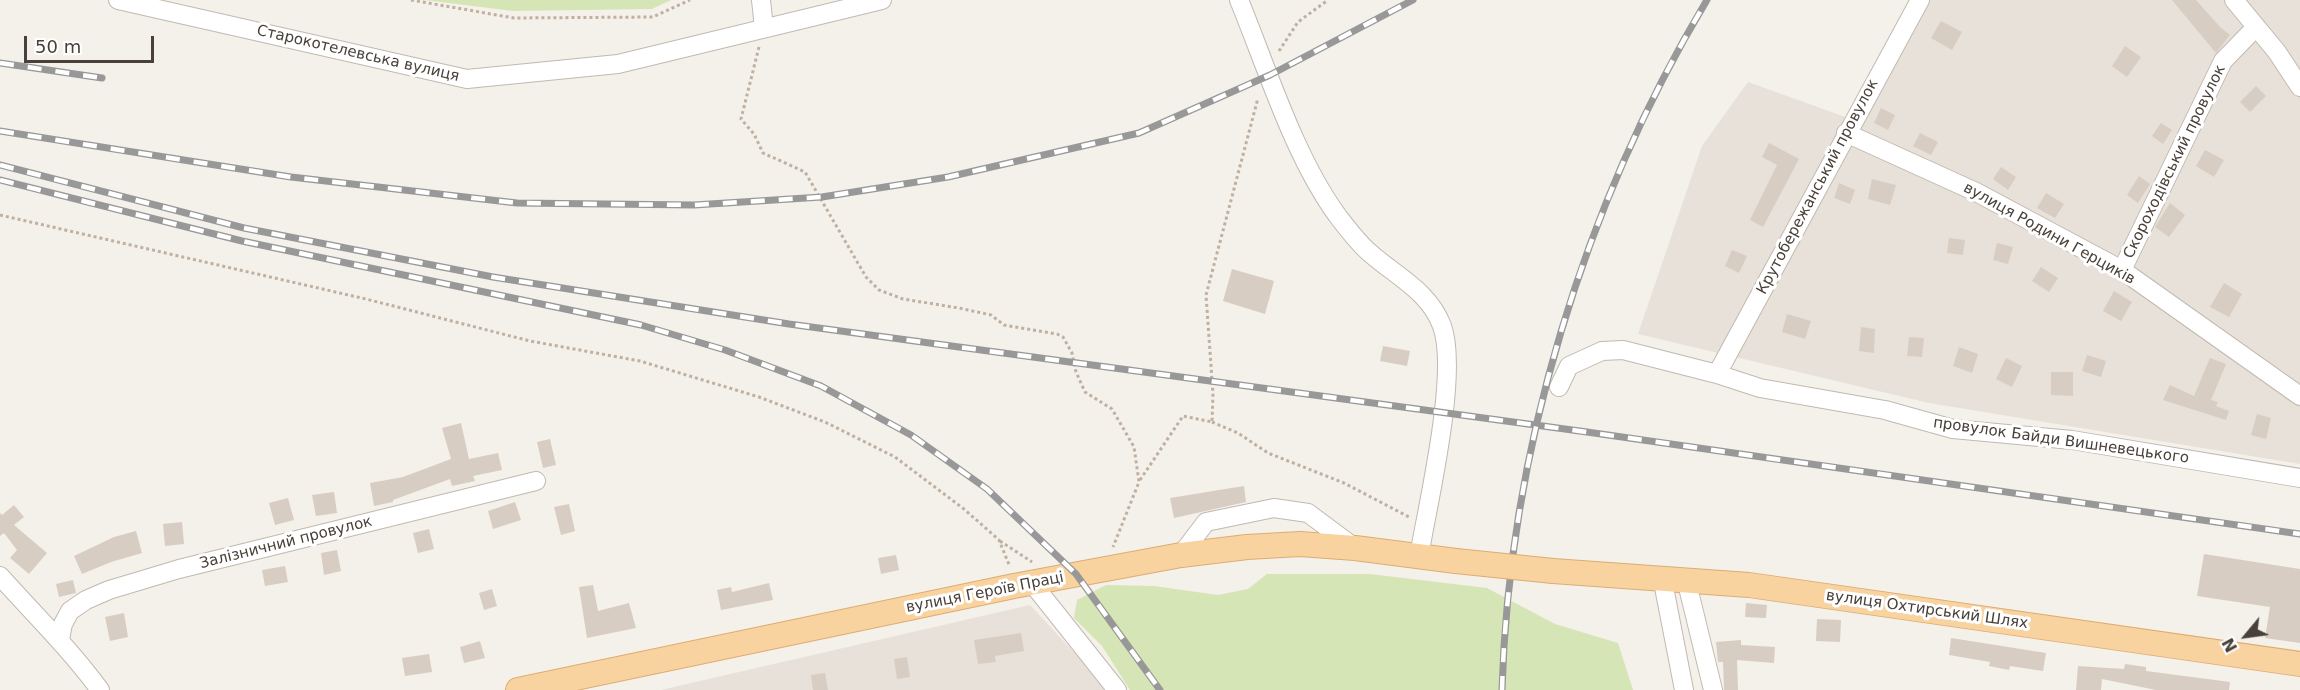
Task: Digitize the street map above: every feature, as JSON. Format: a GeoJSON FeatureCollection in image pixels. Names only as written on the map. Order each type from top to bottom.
{"type":"FeatureCollection","features":[{"type":"Feature","properties":{"kind":"main road","name":"вулиця Героїв Праці"},"geometry":{"type":"LineString","coordinates":[[518,690],[1029,579],[1247,547],[1300,544],[1355,548],[1553,571]]}},
{"type":"Feature","properties":{"kind":"main road","name":"вулиця Охтирський Шлях"},"geometry":{"type":"LineString","coordinates":[[1553,571],[1749,585],[2300,664]]}},
{"type":"Feature","properties":{"kind":"street","name":"Старокотелевська вулиця"},"geometry":{"type":"LineString","coordinates":[[118,0],[467,79],[618,64],[882,0]]}},
{"type":"Feature","properties":{"kind":"street"},"geometry":{"type":"LineString","coordinates":[[760,0],[764,28]]}},
{"type":"Feature","properties":{"kind":"street"},"geometry":{"type":"LineString","coordinates":[[1239,0],[1304,157],[1337,214],[1370,252],[1431,303],[1443,328],[1448,379],[1419,556]]}},
{"type":"Feature","properties":{"kind":"street","name":"Крутобережанський провулок"},"geometry":{"type":"LineString","coordinates":[[1717,374],[1920,0]]}},
{"type":"Feature","properties":{"kind":"street"},"geometry":{"type":"LineString","coordinates":[[2234,0],[2277,52],[2300,87]]}},
{"type":"Feature","properties":{"kind":"street","name":"Скороходівський провулок"},"geometry":{"type":"LineString","coordinates":[[2122,270],[2223,61],[2256,28]]}},
{"type":"Feature","properties":{"kind":"street"},"geometry":{"type":"LineString","coordinates":[[2277,52],[2300,62]]}},
{"type":"Feature","properties":{"kind":"street","name":"вулиця Родини Герциків"},"geometry":{"type":"LineString","coordinates":[[1846,133],[1976,192],[2122,270],[2300,396]]}},
{"type":"Feature","properties":{"kind":"street","name":"провулок Байди Вишневецького"},"geometry":{"type":"LineString","coordinates":[[1559,387],[1569,366],[1602,351],[1623,350],[1717,374],[1760,388],[1886,410],[1953,429],[2072,440],[2300,478]]}},
{"type":"Feature","properties":{"kind":"street","name":"Залізничний провулок"},"geometry":{"type":"LineString","coordinates":[[60,639],[63,624],[70,611],[86,600],[109,590],[179,569],[536,481]]}},
{"type":"Feature","properties":{"kind":"street"},"geometry":{"type":"LineString","coordinates":[[1181,555],[1206,522],[1274,508],[1308,513],[1355,548]]}},
{"type":"Feature","properties":{"kind":"street"},"geometry":{"type":"LineString","coordinates":[[0,576],[42,624],[60,639],[100,690]]}},
{"type":"Feature","properties":{"kind":"street"},"geometry":{"type":"LineString","coordinates":[[1662,577],[1684,690]]}},
{"type":"Feature","properties":{"kind":"street"},"geometry":{"type":"LineString","coordinates":[[1029,579],[1117,690]]}},
{"type":"Feature","properties":{"kind":"street"},"geometry":{"type":"LineString","coordinates":[[1686,579],[1713,690]]}},
{"type":"Feature","properties":{"kind":"path"},"geometry":{"type":"LineString","coordinates":[[411,0],[514,18],[653,16],[690,0]]}},
{"type":"Feature","properties":{"kind":"path"},"geometry":{"type":"LineString","coordinates":[[1212,422],[1213,394],[1206,295],[1267,68],[1298,22],[1328,0]]}},
{"type":"Feature","properties":{"kind":"path"},"geometry":{"type":"LineString","coordinates":[[764,28],[741,119],[754,134],[763,153],[806,172],[866,277],[879,290],[903,299],[991,315],[1004,325],[1063,337],[1072,353],[1076,372],[1085,392],[1112,409],[1134,447],[1139,482]]}},
{"type":"Feature","properties":{"kind":"path"},"geometry":{"type":"LineString","coordinates":[[0,215],[366,298],[530,341],[640,361],[759,397],[825,422],[895,457],[964,509],[999,540],[1029,579]]}},
{"type":"Feature","properties":{"kind":"path"},"geometry":{"type":"LineString","coordinates":[[1110,549],[1116,543],[1139,482],[1183,416],[1212,422],[1238,433],[1268,453],[1344,483],[1424,525]]}},
{"type":"Feature","properties":{"kind":"path"},"geometry":{"type":"LineString","coordinates":[[999,540],[1010,566],[1029,579]]}},
{"type":"Feature","properties":{"kind":"shaded area"},"geometry":{"type":"Polygon","coordinates":[[[1911,0],[2300,0],[2300,464],[1929,403],[1638,334],[1702,146],[1748,82],[1848,118],[1911,0]]]}},
{"type":"Feature","properties":{"kind":"shaded area"},"geometry":{"type":"Polygon","coordinates":[[[1030,605],[1109,690],[661,690],[1030,605]]]}},
{"type":"Feature","properties":{"kind":"green space"},"geometry":{"type":"Polygon","coordinates":[[[425,0],[671,0],[652,9],[513,11],[425,0]]]}},
{"type":"Feature","properties":{"kind":"green space"},"geometry":{"type":"Polygon","coordinates":[[[1267,574],[1370,574],[1487,588],[1555,624],[1618,643],[1633,690],[1130,690],[1102,646],[1074,618],[1077,600],[1106,585],[1154,586],[1218,595],[1248,589],[1267,574]]]}},
{"type":"Feature","properties":{"kind":"building"},"geometry":{"type":"Polygon","coordinates":[[[2172,0],[2196,0],[2230,35],[2216,53],[2172,0]]]}},
{"type":"Feature","properties":{"kind":"building"},"geometry":{"type":"Polygon","coordinates":[[[1941,21],[1962,32],[1952,50],[1931,38],[1941,21]]]}},
{"type":"Feature","properties":{"kind":"building"},"geometry":{"type":"Polygon","coordinates":[[[2125,46],[2141,57],[2127,77],[2112,66],[2125,46]]]}},
{"type":"Feature","properties":{"kind":"building"},"geometry":{"type":"Polygon","coordinates":[[[2256,86],[2266,96],[2250,112],[2240,102],[2256,86]]]}},
{"type":"Feature","properties":{"kind":"building"},"geometry":{"type":"Polygon","coordinates":[[[1881,108],[1895,115],[1888,130],[1874,123],[1881,108]]]}},
{"type":"Feature","properties":{"kind":"building"},"geometry":{"type":"Polygon","coordinates":[[[2161,123],[2172,130],[2163,144],[2152,136],[2161,123]]]}},
{"type":"Feature","properties":{"kind":"building"},"geometry":{"type":"Polygon","coordinates":[[[1920,133],[1938,142],[1931,155],[1913,146],[1920,133]]]}},
{"type":"Feature","properties":{"kind":"building"},"geometry":{"type":"Polygon","coordinates":[[[1769,143],[1799,159],[1763,227],[1750,220],[1777,165],[1762,157],[1769,143]]]}},
{"type":"Feature","properties":{"kind":"building"},"geometry":{"type":"Polygon","coordinates":[[[2205,150],[2224,160],[2214,177],[2196,166],[2205,150]]]}},
{"type":"Feature","properties":{"kind":"building"},"geometry":{"type":"Polygon","coordinates":[[[2001,167],[2016,177],[2008,190],[1993,179],[2001,167]]]}},
{"type":"Feature","properties":{"kind":"building"},"geometry":{"type":"Polygon","coordinates":[[[2139,176],[2150,184],[2138,203],[2127,195],[2139,176]]]}},
{"type":"Feature","properties":{"kind":"building"},"geometry":{"type":"Polygon","coordinates":[[[1872,179],[1896,185],[1890,205],[1868,199],[1872,179]]]}},
{"type":"Feature","properties":{"kind":"building"},"geometry":{"type":"Polygon","coordinates":[[[1839,183],[1855,190],[1850,204],[1834,198],[1839,183]]]}},
{"type":"Feature","properties":{"kind":"building"},"geometry":{"type":"Polygon","coordinates":[[[2046,193],[2064,204],[2055,218],[2037,208],[2046,193]]]}},
{"type":"Feature","properties":{"kind":"building"},"geometry":{"type":"Polygon","coordinates":[[[2170,203],[2185,215],[2169,237],[2155,227],[2170,203]]]}},
{"type":"Feature","properties":{"kind":"building"},"geometry":{"type":"Polygon","coordinates":[[[1949,238],[1965,240],[1963,255],[1947,253],[1949,238]]]}},
{"type":"Feature","properties":{"kind":"building"},"geometry":{"type":"Polygon","coordinates":[[[1997,243],[2013,247],[2008,264],[1993,260],[1997,243]]]}},
{"type":"Feature","properties":{"kind":"building"},"geometry":{"type":"Polygon","coordinates":[[[1732,250],[1747,256],[1739,273],[1725,266],[1732,250]]]}},
{"type":"Feature","properties":{"kind":"building"},"geometry":{"type":"Polygon","coordinates":[[[2041,267],[2058,278],[2049,292],[2032,281],[2041,267]]]}},
{"type":"Feature","properties":{"kind":"building"},"geometry":{"type":"Polygon","coordinates":[[[1232,269],[1274,281],[1265,314],[1223,301],[1232,269]]]}},
{"type":"Feature","properties":{"kind":"building"},"geometry":{"type":"Polygon","coordinates":[[[2224,283],[2242,294],[2229,317],[2210,307],[2224,283]]]}},
{"type":"Feature","properties":{"kind":"building"},"geometry":{"type":"Polygon","coordinates":[[[2114,291],[2132,302],[2121,321],[2103,311],[2114,291]]]}},
{"type":"Feature","properties":{"kind":"building"},"geometry":{"type":"Polygon","coordinates":[[[1787,314],[1811,321],[1805,339],[1782,332],[1787,314]]]}},
{"type":"Feature","properties":{"kind":"building"},"geometry":{"type":"Polygon","coordinates":[[[1861,327],[1875,329],[1874,353],[1859,351],[1861,327]]]}},
{"type":"Feature","properties":{"kind":"building"},"geometry":{"type":"Polygon","coordinates":[[[1909,337],[1924,338],[1922,357],[1907,356],[1909,337]]]}},
{"type":"Feature","properties":{"kind":"building"},"geometry":{"type":"Polygon","coordinates":[[[1383,346],[1410,351],[1407,366],[1380,361],[1383,346]]]}},
{"type":"Feature","properties":{"kind":"building"},"geometry":{"type":"Polygon","coordinates":[[[1959,347],[1978,354],[1972,373],[1953,366],[1959,347]]]}},
{"type":"Feature","properties":{"kind":"building"},"geometry":{"type":"Polygon","coordinates":[[[2087,355],[2106,361],[2101,377],[2082,371],[2087,355]]]}},
{"type":"Feature","properties":{"kind":"building"},"geometry":{"type":"Polygon","coordinates":[[[2006,358],[2022,366],[2012,387],[1996,379],[2006,358]]]}},
{"type":"Feature","properties":{"kind":"building"},"geometry":{"type":"Polygon","coordinates":[[[2210,358],[2226,364],[2211,400],[2218,402],[2216,406],[2229,411],[2226,420],[2163,400],[2170,385],[2194,396],[2210,358]]]}},
{"type":"Feature","properties":{"kind":"building"},"geometry":{"type":"Polygon","coordinates":[[[2051,372],[2073,372],[2073,396],[2051,395],[2051,372]]]}},
{"type":"Feature","properties":{"kind":"building"},"geometry":{"type":"Polygon","coordinates":[[[2257,414],[2271,418],[2266,439],[2251,435],[2257,414]]]}},
{"type":"Feature","properties":{"kind":"building"},"geometry":{"type":"Polygon","coordinates":[[[461,423],[469,459],[498,453],[502,470],[473,476],[475,481],[452,486],[450,479],[393,500],[393,502],[374,506],[370,483],[403,477],[451,459],[442,428],[461,423]]]}},
{"type":"Feature","properties":{"kind":"building"},"geometry":{"type":"Polygon","coordinates":[[[550,439],[556,465],[543,468],[537,442],[550,439]]]}},
{"type":"Feature","properties":{"kind":"building"},"geometry":{"type":"Polygon","coordinates":[[[1244,486],[1246,502],[1174,518],[1170,498],[1244,486]]]}},
{"type":"Feature","properties":{"kind":"building"},"geometry":{"type":"Polygon","coordinates":[[[334,492],[337,513],[316,516],[312,495],[334,492]]]}},
{"type":"Feature","properties":{"kind":"building"},"geometry":{"type":"Polygon","coordinates":[[[288,498],[294,520],[275,525],[269,503],[288,498]]]}},
{"type":"Feature","properties":{"kind":"building"},"geometry":{"type":"Polygon","coordinates":[[[515,502],[521,520],[493,529],[488,511],[515,502]]]}},
{"type":"Feature","properties":{"kind":"building"},"geometry":{"type":"Polygon","coordinates":[[[569,504],[575,531],[561,535],[554,507],[569,504]]]}},
{"type":"Feature","properties":{"kind":"building"},"geometry":{"type":"Polygon","coordinates":[[[14,505],[24,517],[14,525],[47,553],[29,574],[10,558],[17,550],[4,533],[0,536],[0,513],[2,515],[14,505]]]}},
{"type":"Feature","properties":{"kind":"building"},"geometry":{"type":"Polygon","coordinates":[[[182,522],[184,544],[165,546],[163,524],[182,522]]]}},
{"type":"Feature","properties":{"kind":"building"},"geometry":{"type":"Polygon","coordinates":[[[429,529],[434,549],[418,553],[413,533],[429,529]]]}},
{"type":"Feature","properties":{"kind":"building"},"geometry":{"type":"Polygon","coordinates":[[[136,531],[142,553],[82,574],[74,556],[114,537],[136,531]]]}},
{"type":"Feature","properties":{"kind":"building"},"geometry":{"type":"Polygon","coordinates":[[[337,550],[341,571],[324,575],[321,553],[337,550]]]}},
{"type":"Feature","properties":{"kind":"building"},"geometry":{"type":"Polygon","coordinates":[[[2204,554],[2300,569],[2300,643],[2265,638],[2270,607],[2197,596],[2204,554]]]}},
{"type":"Feature","properties":{"kind":"building"},"geometry":{"type":"Polygon","coordinates":[[[896,555],[899,570],[881,574],[878,558],[896,555]]]}},
{"type":"Feature","properties":{"kind":"building"},"geometry":{"type":"Polygon","coordinates":[[[285,566],[288,582],[265,586],[262,570],[285,566]]]}},
{"type":"Feature","properties":{"kind":"building"},"geometry":{"type":"Polygon","coordinates":[[[73,580],[76,593],[59,597],[56,584],[73,580]]]}},
{"type":"Feature","properties":{"kind":"building"},"geometry":{"type":"Polygon","coordinates":[[[769,583],[773,600],[721,610],[717,590],[731,587],[732,592],[769,583]]]}},
{"type":"Feature","properties":{"kind":"building"},"geometry":{"type":"Polygon","coordinates":[[[593,585],[598,611],[629,603],[636,628],[587,638],[579,587],[593,585]]]}},
{"type":"Feature","properties":{"kind":"building"},"geometry":{"type":"Polygon","coordinates":[[[492,589],[497,606],[484,610],[479,593],[492,589]]]}},
{"type":"Feature","properties":{"kind":"building"},"geometry":{"type":"Polygon","coordinates":[[[1746,603],[1767,605],[1766,618],[1745,617],[1746,603]]]}},
{"type":"Feature","properties":{"kind":"building"},"geometry":{"type":"Polygon","coordinates":[[[124,613],[128,637],[110,641],[105,617],[124,613]]]}},
{"type":"Feature","properties":{"kind":"building"},"geometry":{"type":"Polygon","coordinates":[[[1817,619],[1841,620],[1840,642],[1816,641],[1817,619]]]}},
{"type":"Feature","properties":{"kind":"building"},"geometry":{"type":"Polygon","coordinates":[[[1021,633],[1024,651],[995,656],[996,662],[978,664],[974,640],[1021,633]]]}},
{"type":"Feature","properties":{"kind":"building"},"geometry":{"type":"Polygon","coordinates":[[[1951,638],[2046,653],[2043,671],[2010,666],[2009,670],[1989,666],[1990,662],[1949,655],[1951,638]]]}},
{"type":"Feature","properties":{"kind":"building"},"geometry":{"type":"Polygon","coordinates":[[[1741,640],[1741,645],[1775,647],[1774,663],[1737,660],[1738,690],[1724,690],[1723,662],[1718,662],[1716,642],[1741,640]]]}},
{"type":"Feature","properties":{"kind":"building"},"geometry":{"type":"Polygon","coordinates":[[[480,641],[485,658],[464,663],[460,647],[480,641]]]}},
{"type":"Feature","properties":{"kind":"building"},"geometry":{"type":"Polygon","coordinates":[[[429,654],[432,672],[405,676],[402,658],[429,654]]]}},
{"type":"Feature","properties":{"kind":"building"},"geometry":{"type":"Polygon","coordinates":[[[907,657],[910,677],[897,679],[894,659],[907,657]]]}},
{"type":"Feature","properties":{"kind":"building"},"geometry":{"type":"Polygon","coordinates":[[[2125,664],[2146,667],[2146,671],[2230,682],[2229,690],[2156,690],[2102,679],[2101,690],[2076,690],[2078,666],[2124,669],[2125,664]]]}},
{"type":"Feature","properties":{"kind":"building"},"geometry":{"type":"Polygon","coordinates":[[[825,673],[828,690],[813,690],[811,675],[825,673]]]}},
{"type":"Feature","properties":{"kind":"railway"},"geometry":{"type":"LineString","coordinates":[[0,131],[291,177],[517,203],[694,205],[822,197],[948,177],[1139,133],[1270,75],[1413,0]]}},
{"type":"Feature","properties":{"kind":"railway"},"geometry":{"type":"LineString","coordinates":[[1502,690],[1508,600],[1520,510],[1538,420],[1561,332],[1590,245],[1624,161],[1663,79],[1707,0]]}},
{"type":"Feature","properties":{"kind":"railway"},"geometry":{"type":"LineString","coordinates":[[0,63],[102,78]]}},
{"type":"Feature","properties":{"kind":"railway"},"geometry":{"type":"LineString","coordinates":[[0,165],[244,228],[493,277],[789,324],[1587,432],[2300,534]]}},
{"type":"Feature","properties":{"kind":"railway"},"geometry":{"type":"LineString","coordinates":[[0,180],[242,241],[641,325],[725,350],[821,386],[911,435],[987,489],[1076,574],[1160,690]]}}]}
